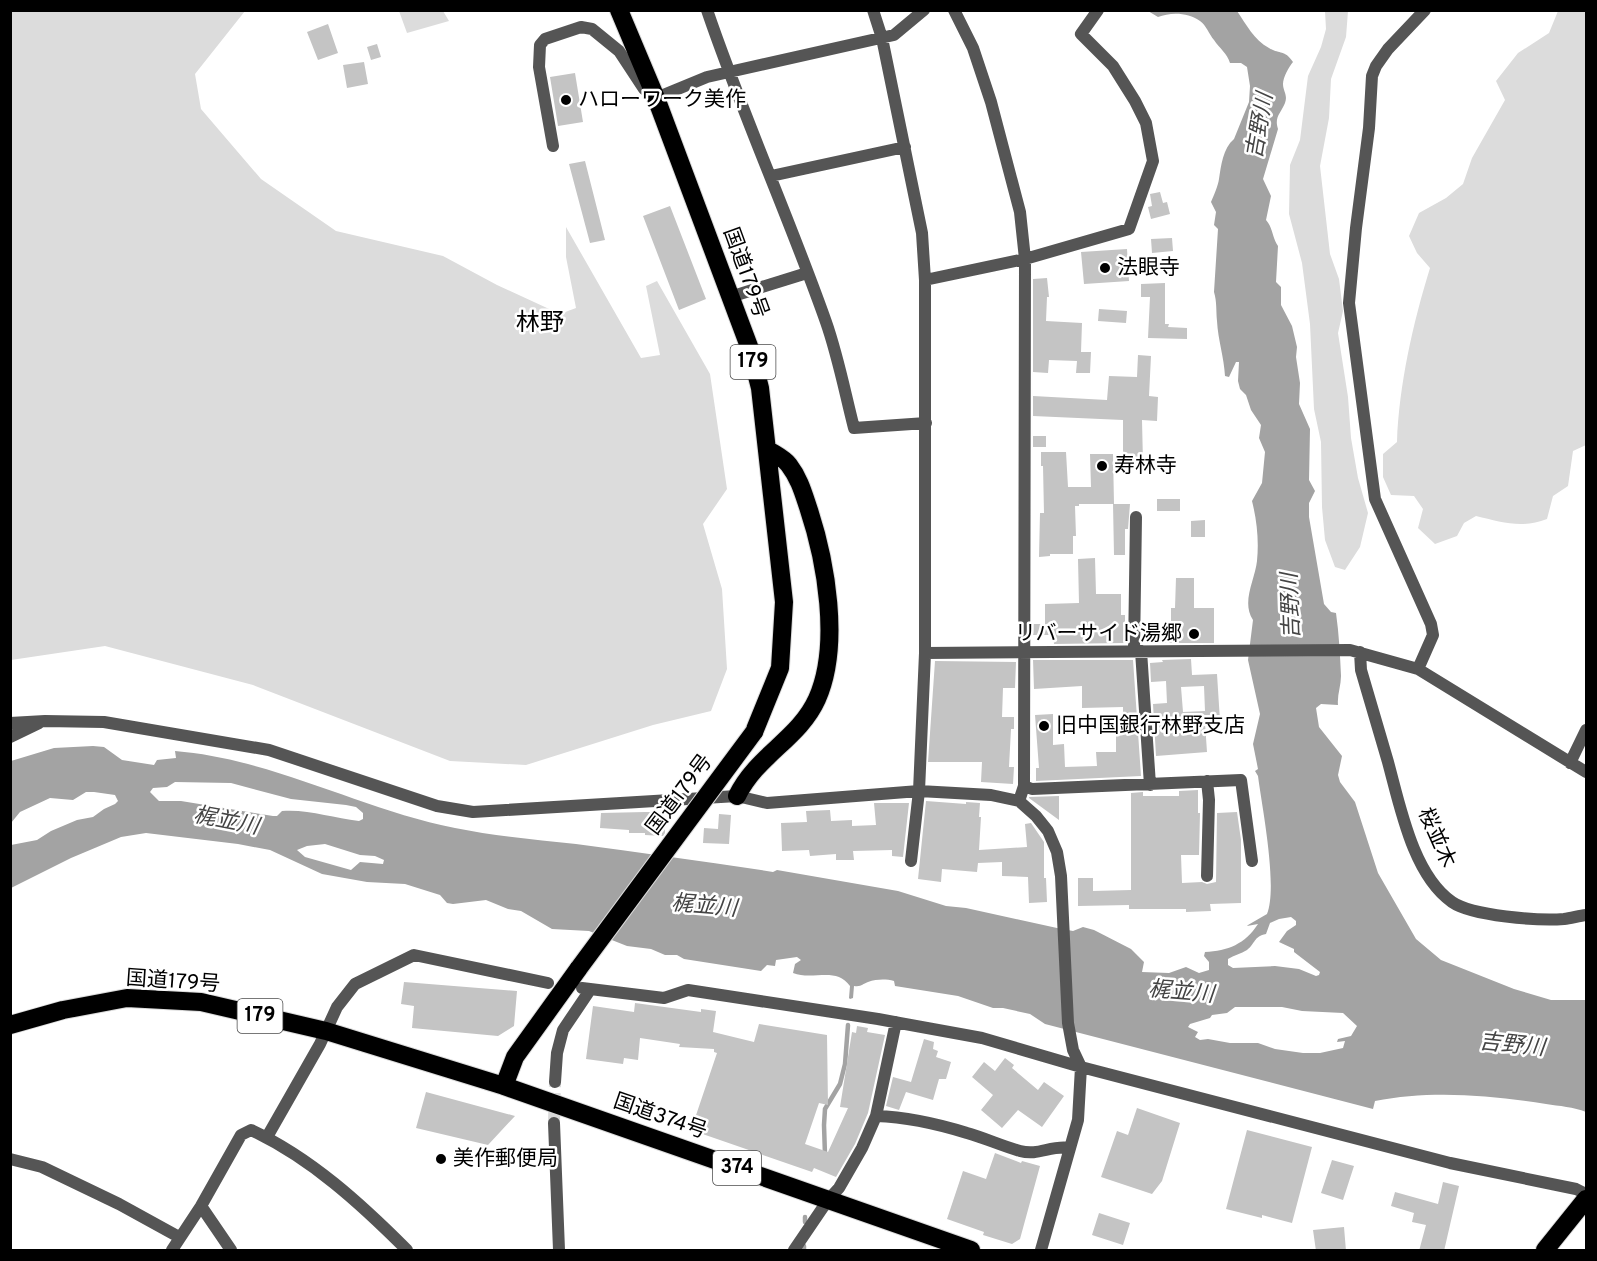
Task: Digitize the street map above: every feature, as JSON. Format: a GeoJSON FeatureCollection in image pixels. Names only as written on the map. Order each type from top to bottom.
{"type":"FeatureCollection","features":[{"type":"Feature","properties":{"kind":"highway","name":"国道179号"},"geometry":{"type":"LineString","coordinates":[[10,1025],[63,1010],[127,998],[201,1002],[326,1031],[504,1086],[515,1057],[754,732],[780,668],[784,602],[760,388],[750,349],[656,98],[619,10]]}},
{"type":"Feature","properties":{"kind":"highway"},"geometry":{"type":"LineString","coordinates":[[737,796],[744,780],[801,726],[818,699],[827,663],[829,620],[826,579],[817,535],[799,480],[788,462],[767,449]]}},
{"type":"Feature","properties":{"kind":"highway","name":"国道374号"},"geometry":{"type":"LineString","coordinates":[[504,1086],[971,1251]]}},
{"type":"Feature","properties":{"kind":"highway"},"geometry":{"type":"LineString","coordinates":[[1545,1251],[1587,1197]]}},
{"type":"Feature","properties":{"kind":"street"},"geometry":{"type":"LineString","coordinates":[[707,10],[728,72],[771,176],[827,324],[854,428],[926,423]]}},
{"type":"Feature","properties":{"kind":"street"},"geometry":{"type":"LineString","coordinates":[[873,10],[882,38],[922,233],[925,280],[925,653],[919,791],[911,861]]}},
{"type":"Feature","properties":{"kind":"street"},"geometry":{"type":"LineString","coordinates":[[553,146],[540,67],[540,45],[545,39],[581,27],[592,29],[619,51],[644,89],[656,98],[707,77],[894,35],[924,10]]}},
{"type":"Feature","properties":{"kind":"street"},"geometry":{"type":"LineString","coordinates":[[954,10],[974,48],[991,102],[1020,212],[1025,259],[1024,786],[1019,801]]}},
{"type":"Feature","properties":{"kind":"street"},"geometry":{"type":"LineString","coordinates":[[925,280],[1025,259],[1129,229],[1153,162],[1146,123],[1135,101],[1113,66],[1081,34],[1098,10]]}},
{"type":"Feature","properties":{"kind":"street"},"geometry":{"type":"LineString","coordinates":[[1418,669],[1433,635],[1431,624],[1375,499],[1349,303],[1369,128],[1372,76],[1388,49],[1425,10]]}},
{"type":"Feature","properties":{"kind":"street"},"geometry":{"type":"LineString","coordinates":[[771,176],[905,147]]}},
{"type":"Feature","properties":{"kind":"street"},"geometry":{"type":"LineString","coordinates":[[730,297],[807,273]]}},
{"type":"Feature","properties":{"kind":"street"},"geometry":{"type":"LineString","coordinates":[[1136,518],[1137,651],[1150,784]]}},
{"type":"Feature","properties":{"kind":"street"},"geometry":{"type":"LineString","coordinates":[[925,653],[1355,651],[1418,669],[1587,772]]}},
{"type":"Feature","properties":{"kind":"street","name":"桜並木"},"geometry":{"type":"LineString","coordinates":[[1355,651],[1407,828],[1422,866],[1437,888],[1452,902],[1475,911],[1510,916],[1563,919],[1587,915]]}},
{"type":"Feature","properties":{"kind":"street"},"geometry":{"type":"LineString","coordinates":[[10,737],[45,721]]}},
{"type":"Feature","properties":{"kind":"street"},"geometry":{"type":"LineString","coordinates":[[10,723],[104,722],[269,750],[437,806],[473,812],[737,796],[767,804],[919,791],[991,795],[1019,801],[1048,831],[1057,852],[1061,876],[1068,1023],[1073,1050],[1081,1066],[1078,1120],[1041,1251]]}},
{"type":"Feature","properties":{"kind":"street"},"geometry":{"type":"LineString","coordinates":[[1570,763],[1587,730]]}},
{"type":"Feature","properties":{"kind":"street"},"geometry":{"type":"LineString","coordinates":[[1024,786],[1032,789],[1241,780],[1252,861]]}},
{"type":"Feature","properties":{"kind":"street"},"geometry":{"type":"LineString","coordinates":[[1207,781],[1209,800],[1207,876]]}},
{"type":"Feature","properties":{"kind":"street"},"geometry":{"type":"LineString","coordinates":[[267,1137],[337,1007],[356,984],[414,955],[548,983]]}},
{"type":"Feature","properties":{"kind":"street"},"geometry":{"type":"LineString","coordinates":[[555,1083],[557,1053],[562,1030],[586,989],[664,998],[688,990],[896,1022],[982,1038],[1450,1163],[1576,1189],[1587,1197]]}},
{"type":"Feature","properties":{"kind":"street"},"geometry":{"type":"LineString","coordinates":[[794,1251],[828,1200],[839,1188],[862,1148],[876,1116],[896,1022]]}},
{"type":"Feature","properties":{"kind":"street"},"geometry":{"type":"LineString","coordinates":[[876,1116],[902,1116],[1034,1153],[1058,1146],[1070,1148]]}},
{"type":"Feature","properties":{"kind":"street"},"geometry":{"type":"LineString","coordinates":[[554,1123],[559,1251]]}},
{"type":"Feature","properties":{"kind":"street"},"geometry":{"type":"LineString","coordinates":[[172,1251],[201,1206],[241,1135],[251,1130],[267,1137],[327,1177],[408,1251]]}},
{"type":"Feature","properties":{"kind":"street"},"geometry":{"type":"LineString","coordinates":[[10,1159],[42,1167],[119,1204],[179,1237]]}},
{"type":"Feature","properties":{"kind":"street"},"geometry":{"type":"LineString","coordinates":[[201,1206],[231,1251]]}},
{"type":"Feature","properties":{"kind":"shaded area"},"geometry":{"type":"Polygon","coordinates":[[[11,10],[245,11],[195,74],[201,109],[261,179],[336,231],[443,256],[497,285],[560,314],[576,308],[566,257],[566,227],[641,358],[660,355],[646,286],[657,281],[710,374],[727,489],[703,524],[722,589],[727,669],[711,711],[653,725],[526,765],[450,761],[253,685],[105,646],[11,660],[11,10]]]}},
{"type":"Feature","properties":{"kind":"shaded area"},"geometry":{"type":"Polygon","coordinates":[[[399,11],[443,11],[449,21],[407,33],[399,11]]]}},
{"type":"Feature","properties":{"kind":"shaded area"},"geometry":{"type":"Polygon","coordinates":[[[1325,11],[1348,11],[1346,37],[1331,79],[1329,118],[1320,166],[1330,254],[1339,279],[1343,311],[1338,333],[1348,397],[1351,438],[1358,478],[1368,513],[1360,547],[1345,570],[1335,567],[1325,540],[1321,442],[1314,409],[1310,324],[1302,263],[1289,214],[1290,165],[1300,140],[1308,76],[1326,29],[1325,11]]]}},
{"type":"Feature","properties":{"kind":"shaded area"},"geometry":{"type":"Polygon","coordinates":[[[1558,11],[1586,11],[1586,445],[1573,451],[1568,486],[1553,496],[1547,519],[1520,524],[1476,516],[1464,523],[1457,536],[1435,544],[1418,528],[1423,509],[1414,496],[1391,495],[1383,477],[1383,454],[1397,442],[1408,354],[1430,268],[1417,253],[1409,236],[1419,213],[1446,198],[1463,184],[1472,158],[1505,100],[1496,81],[1518,53],[1549,33],[1558,11]]]}},
{"type":"Feature","properties":{"kind":"water"},"geometry":{"type":"Polygon","coordinates":[[[1148,11],[1237,11],[1259,41],[1287,55],[1293,62],[1284,78],[1286,100],[1277,118],[1278,129],[1263,179],[1271,196],[1266,220],[1278,246],[1276,282],[1281,287],[1281,305],[1292,326],[1297,347],[1299,404],[1310,429],[1309,480],[1315,491],[1309,503],[1309,517],[1324,604],[1331,612],[1336,613],[1338,629],[1341,676],[1338,705],[1321,704],[1316,708],[1319,727],[1342,756],[1338,775],[1340,782],[1355,802],[1378,873],[1416,939],[1441,960],[1514,989],[1551,1000],[1586,1000],[1586,1112],[1525,1101],[1460,1095],[1417,1096],[1375,1101],[1373,1109],[1045,1024],[1030,1014],[993,1008],[958,996],[895,986],[894,981],[891,980],[875,980],[854,986],[853,998],[850,999],[850,986],[838,977],[793,973],[795,964],[801,960],[797,957],[776,960],[775,966],[767,965],[761,971],[684,959],[651,949],[627,946],[589,931],[552,929],[521,911],[508,909],[486,900],[453,904],[447,903],[440,895],[405,884],[367,882],[322,874],[270,850],[238,844],[146,833],[121,837],[71,858],[11,888],[11,845],[37,840],[77,820],[93,817],[118,801],[115,795],[94,792],[86,792],[73,800],[50,798],[20,812],[11,823],[11,761],[54,748],[93,746],[104,747],[122,760],[154,765],[157,760],[176,758],[175,751],[247,764],[420,820],[455,828],[773,872],[777,870],[898,891],[946,906],[966,908],[1073,931],[1083,927],[1094,930],[1131,949],[1144,962],[1142,972],[1169,973],[1186,967],[1199,973],[1209,970],[1209,962],[1204,956],[1205,952],[1228,948],[1242,941],[1258,924],[1247,926],[1267,914],[1271,885],[1268,846],[1258,776],[1255,771],[1258,769],[1253,744],[1260,714],[1248,660],[1253,620],[1248,598],[1256,568],[1258,546],[1252,501],[1262,483],[1265,452],[1259,438],[1261,425],[1251,410],[1246,395],[1240,389],[1239,362],[1236,362],[1229,377],[1225,376],[1214,292],[1218,229],[1214,225],[1216,212],[1211,202],[1218,185],[1225,152],[1234,139],[1249,102],[1250,86],[1247,67],[1241,63],[1230,63],[1200,21],[1179,14],[1158,17],[1148,11]],[[175,782],[167,787],[153,788],[150,792],[159,801],[181,801],[273,816],[277,816],[282,811],[292,811],[311,812],[359,821],[363,819],[363,813],[356,807],[291,799],[231,783],[175,782]],[[325,844],[307,846],[297,850],[305,857],[351,870],[360,862],[383,864],[384,860],[325,844]],[[1291,917],[1270,923],[1266,934],[1257,938],[1250,948],[1228,959],[1228,965],[1233,968],[1275,966],[1299,969],[1316,976],[1319,975],[1320,972],[1294,952],[1294,949],[1279,942],[1287,931],[1296,925],[1296,921],[1291,917]],[[1235,1007],[1227,1013],[1212,1015],[1188,1027],[1198,1032],[1195,1037],[1200,1040],[1258,1043],[1275,1049],[1320,1053],[1343,1048],[1345,1041],[1337,1042],[1338,1039],[1351,1036],[1357,1026],[1343,1013],[1302,1011],[1282,1007],[1235,1007]]]}},
{"type":"Feature","properties":{"kind":"building"},"geometry":{"type":"Polygon","coordinates":[[[328,24],[338,53],[318,60],[307,32],[328,24]]]}},
{"type":"Feature","properties":{"kind":"building"},"geometry":{"type":"Polygon","coordinates":[[[377,44],[381,57],[371,60],[367,47],[377,44]]]}},
{"type":"Feature","properties":{"kind":"building"},"geometry":{"type":"Polygon","coordinates":[[[364,62],[368,84],[347,88],[343,65],[364,62]]]}},
{"type":"Feature","properties":{"kind":"building","name":"ハローワーク美作"},"geometry":{"type":"Polygon","coordinates":[[[575,73],[583,122],[558,126],[550,77],[575,73]]]}},
{"type":"Feature","properties":{"kind":"building"},"geometry":{"type":"Polygon","coordinates":[[[585,161],[605,240],[590,243],[569,164],[585,161]]]}},
{"type":"Feature","properties":{"kind":"building"},"geometry":{"type":"Polygon","coordinates":[[[1160,192],[1163,203],[1167,202],[1170,214],[1151,219],[1148,207],[1152,206],[1150,194],[1160,192]]]}},
{"type":"Feature","properties":{"kind":"building"},"geometry":{"type":"Polygon","coordinates":[[[670,206],[706,299],[679,310],[643,216],[670,206]]]}},
{"type":"Feature","properties":{"kind":"building"},"geometry":{"type":"Polygon","coordinates":[[[1172,238],[1173,251],[1152,253],[1151,239],[1172,238]]]}},
{"type":"Feature","properties":{"kind":"building","name":"法眼寺"},"geometry":{"type":"Polygon","coordinates":[[[1127,249],[1129,281],[1084,284],[1081,252],[1127,249]]]}},
{"type":"Feature","properties":{"kind":"building"},"geometry":{"type":"Polygon","coordinates":[[[1047,278],[1049,297],[1047,297],[1046,321],[1082,323],[1081,352],[1091,352],[1090,373],[1076,373],[1077,361],[1049,360],[1048,373],[1033,372],[1033,279],[1047,278]]]}},
{"type":"Feature","properties":{"kind":"building"},"geometry":{"type":"Polygon","coordinates":[[[1165,283],[1165,324],[1169,324],[1168,327],[1187,328],[1187,339],[1148,338],[1150,297],[1141,297],[1141,284],[1165,283]]]}},
{"type":"Feature","properties":{"kind":"building"},"geometry":{"type":"Polygon","coordinates":[[[1099,309],[1127,311],[1126,323],[1098,321],[1099,309]]]}},
{"type":"Feature","properties":{"kind":"building"},"geometry":{"type":"Polygon","coordinates":[[[1138,355],[1151,356],[1149,396],[1158,397],[1157,421],[1142,420],[1143,463],[1123,464],[1123,420],[1033,416],[1033,396],[1107,400],[1109,376],[1137,377],[1138,355]]]}},
{"type":"Feature","properties":{"kind":"building"},"geometry":{"type":"Polygon","coordinates":[[[1033,436],[1046,436],[1046,447],[1033,447],[1033,436]]]}},
{"type":"Feature","properties":{"kind":"building"},"geometry":{"type":"Polygon","coordinates":[[[1041,452],[1066,452],[1068,487],[1091,487],[1090,454],[1113,454],[1114,504],[1130,504],[1128,529],[1125,529],[1125,555],[1114,555],[1113,504],[1079,504],[1075,506],[1076,536],[1073,536],[1073,554],[1050,554],[1050,556],[1039,557],[1040,513],[1044,513],[1041,452]]]}},
{"type":"Feature","properties":{"kind":"building"},"geometry":{"type":"Polygon","coordinates":[[[1157,499],[1180,499],[1180,511],[1157,511],[1157,499]]]}},
{"type":"Feature","properties":{"kind":"building"},"geometry":{"type":"Polygon","coordinates":[[[1205,520],[1205,537],[1191,537],[1191,521],[1205,520]]]}},
{"type":"Feature","properties":{"kind":"building"},"geometry":{"type":"Polygon","coordinates":[[[1095,558],[1096,594],[1121,594],[1121,615],[1125,615],[1125,643],[1054,644],[1053,635],[1033,635],[1033,624],[1045,624],[1045,604],[1079,603],[1078,559],[1095,558]]]}},
{"type":"Feature","properties":{"kind":"building"},"geometry":{"type":"Polygon","coordinates":[[[1176,578],[1194,578],[1194,608],[1214,608],[1214,643],[1162,643],[1162,624],[1171,624],[1171,608],[1175,608],[1176,578]]]}},
{"type":"Feature","properties":{"kind":"building"},"geometry":{"type":"Polygon","coordinates":[[[1191,659],[1192,675],[1217,674],[1220,721],[1205,723],[1207,752],[1156,756],[1153,704],[1167,703],[1166,681],[1151,682],[1150,663],[1163,662],[1162,660],[1191,659]],[[1204,686],[1181,687],[1183,712],[1205,711],[1204,686]]]}},
{"type":"Feature","properties":{"kind":"building"},"geometry":{"type":"Polygon","coordinates":[[[1033,660],[1133,660],[1141,776],[1036,781],[1036,768],[1039,768],[1035,715],[1053,714],[1053,745],[1064,744],[1065,767],[1097,766],[1096,752],[1116,752],[1116,729],[1123,729],[1123,707],[1082,708],[1082,686],[1034,689],[1033,660]]]}},
{"type":"Feature","properties":{"kind":"building"},"geometry":{"type":"Polygon","coordinates":[[[935,661],[1016,662],[1015,688],[1003,688],[1002,717],[1014,717],[1009,767],[1014,767],[1013,784],[981,782],[982,762],[928,762],[935,661]]]}},
{"type":"Feature","properties":{"kind":"building"},"geometry":{"type":"Polygon","coordinates":[[[1198,790],[1199,855],[1181,855],[1182,883],[1216,882],[1217,813],[1237,812],[1241,840],[1241,903],[1210,904],[1211,911],[1186,912],[1186,909],[1129,909],[1129,905],[1078,906],[1078,878],[1093,878],[1093,891],[1131,890],[1131,793],[1143,792],[1143,796],[1179,796],[1179,791],[1198,790]]]}},
{"type":"Feature","properties":{"kind":"building"},"geometry":{"type":"Polygon","coordinates":[[[1059,796],[1059,820],[1029,798],[1029,797],[1059,796]]]}},
{"type":"Feature","properties":{"kind":"building"},"geometry":{"type":"Polygon","coordinates":[[[926,801],[980,803],[979,850],[1027,847],[1025,824],[1031,823],[1044,842],[1047,902],[1029,903],[1028,877],[1002,876],[1002,862],[978,863],[977,872],[942,869],[941,882],[918,879],[926,801]]]}},
{"type":"Feature","properties":{"kind":"building"},"geometry":{"type":"Polygon","coordinates":[[[874,803],[909,803],[903,857],[892,856],[892,850],[853,851],[854,860],[836,860],[836,854],[810,856],[809,850],[782,851],[781,823],[807,822],[806,811],[830,810],[831,821],[852,820],[852,826],[876,825],[874,803]]]}},
{"type":"Feature","properties":{"kind":"building"},"geometry":{"type":"Polygon","coordinates":[[[665,812],[663,836],[600,828],[601,813],[665,812]]]}},
{"type":"Feature","properties":{"kind":"building"},"geometry":{"type":"Polygon","coordinates":[[[719,814],[731,815],[729,844],[703,843],[704,828],[718,829],[719,814]]]}},
{"type":"Feature","properties":{"kind":"building"},"geometry":{"type":"Polygon","coordinates":[[[404,982],[517,991],[514,1026],[498,1036],[412,1028],[414,1006],[401,1004],[404,982]]]}},
{"type":"Feature","properties":{"kind":"building"},"geometry":{"type":"Polygon","coordinates":[[[635,1003],[701,1012],[701,1009],[716,1011],[713,1032],[754,1042],[759,1024],[827,1035],[828,1105],[819,1103],[805,1144],[828,1152],[848,1108],[840,1107],[852,1032],[856,1033],[857,1026],[868,1028],[867,1032],[885,1035],[868,1113],[855,1144],[836,1177],[814,1168],[812,1172],[691,1130],[717,1053],[714,1049],[679,1047],[680,1044],[640,1038],[638,1060],[624,1058],[623,1064],[586,1059],[593,1006],[634,1012],[635,1003]]]}},
{"type":"Feature","properties":{"kind":"building"},"geometry":{"type":"Polygon","coordinates":[[[924,1039],[934,1042],[933,1049],[938,1051],[936,1057],[951,1062],[946,1079],[939,1079],[933,1100],[906,1092],[899,1110],[886,1106],[893,1077],[911,1082],[924,1039]]]}},
{"type":"Feature","properties":{"kind":"building"},"geometry":{"type":"Polygon","coordinates":[[[1005,1058],[1014,1065],[1012,1068],[1038,1090],[1044,1082],[1064,1096],[1042,1127],[1018,1110],[1002,1128],[981,1110],[993,1095],[972,1077],[984,1062],[995,1071],[1005,1058]]]}},
{"type":"Feature","properties":{"kind":"building"},"geometry":{"type":"Polygon","coordinates":[[[426,1092],[515,1116],[488,1145],[416,1128],[426,1092]]]}},
{"type":"Feature","properties":{"kind":"building"},"geometry":{"type":"Polygon","coordinates":[[[1137,1108],[1180,1123],[1162,1181],[1152,1194],[1101,1177],[1117,1131],[1128,1135],[1137,1108]]]}},
{"type":"Feature","properties":{"kind":"building"},"geometry":{"type":"Polygon","coordinates":[[[1247,1130],[1312,1147],[1292,1223],[1226,1209],[1247,1130]]]}},
{"type":"Feature","properties":{"kind":"building"},"geometry":{"type":"Polygon","coordinates":[[[995,1153],[1021,1163],[1022,1161],[1040,1166],[1020,1239],[1012,1244],[983,1235],[984,1232],[947,1219],[963,1171],[986,1179],[995,1153]]]}},
{"type":"Feature","properties":{"kind":"building"},"geometry":{"type":"Polygon","coordinates":[[[1332,1160],[1354,1166],[1343,1200],[1321,1193],[1332,1160]]]}},
{"type":"Feature","properties":{"kind":"building"},"geometry":{"type":"Polygon","coordinates":[[[1443,1182],[1459,1186],[1444,1251],[1419,1251],[1426,1225],[1412,1222],[1414,1213],[1391,1206],[1395,1192],[1438,1204],[1443,1182]]]}},
{"type":"Feature","properties":{"kind":"building"},"geometry":{"type":"Polygon","coordinates":[[[1099,1213],[1130,1223],[1123,1245],[1092,1235],[1099,1213]]]}},
{"type":"Feature","properties":{"kind":"building"},"geometry":{"type":"Polygon","coordinates":[[[1344,1227],[1346,1251],[1316,1251],[1313,1230],[1344,1227]]]}},
{"type":"Feature","properties":{"kind":"waterway"},"geometry":{"type":"LineString","coordinates":[[825,1155],[825,1109],[840,1084],[845,1064],[848,1025]]}},
{"type":"Feature","properties":{"kind":"waterway"},"geometry":{"type":"LineString","coordinates":[[805,1217],[805,1222]]}},
{"type":"Feature","properties":{"kind":"tunnel"},"geometry":{"type":"LineString","coordinates":[[554,1123],[555,1082]]}},
{"type":"Feature","properties":{"kind":"place","name":"ハローワーク美作"},"geometry":{"type":"Point","coordinates":[566,100]}},
{"type":"Feature","properties":{"kind":"place","name":"法眼寺"},"geometry":{"type":"Point","coordinates":[1105,268]}},
{"type":"Feature","properties":{"kind":"place","name":"寿林寺"},"geometry":{"type":"Point","coordinates":[1102,466]}},
{"type":"Feature","properties":{"kind":"place","name":"リバーサイド湯郷"},"geometry":{"type":"Point","coordinates":[1194,634]}},
{"type":"Feature","properties":{"kind":"place","name":"旧中国銀行林野支店"},"geometry":{"type":"Point","coordinates":[1044,726]}},
{"type":"Feature","properties":{"kind":"place","name":"美作郵便局"},"geometry":{"type":"Point","coordinates":[441,1159]}},
{"type":"Feature","properties":{"kind":"district","name":"林野"},"geometry":{"type":"Point","coordinates":[540,324]}},
{"type":"Feature","properties":{"kind":"water label","name":"吉野川"},"geometry":{"type":"Point","coordinates":[1261,126]}},
{"type":"Feature","properties":{"kind":"water label","name":"吉野川"},"geometry":{"type":"Point","coordinates":[1292,606]}},
{"type":"Feature","properties":{"kind":"water label","name":"梶並川"},"geometry":{"type":"Point","coordinates":[226,822]}},
{"type":"Feature","properties":{"kind":"water label","name":"梶並川"},"geometry":{"type":"Point","coordinates":[704,907]}},
{"type":"Feature","properties":{"kind":"water label","name":"梶並川"},"geometry":{"type":"Point","coordinates":[1181,993]}},
{"type":"Feature","properties":{"kind":"water label","name":"吉野川"},"geometry":{"type":"Point","coordinates":[1512,1046]}}]}
